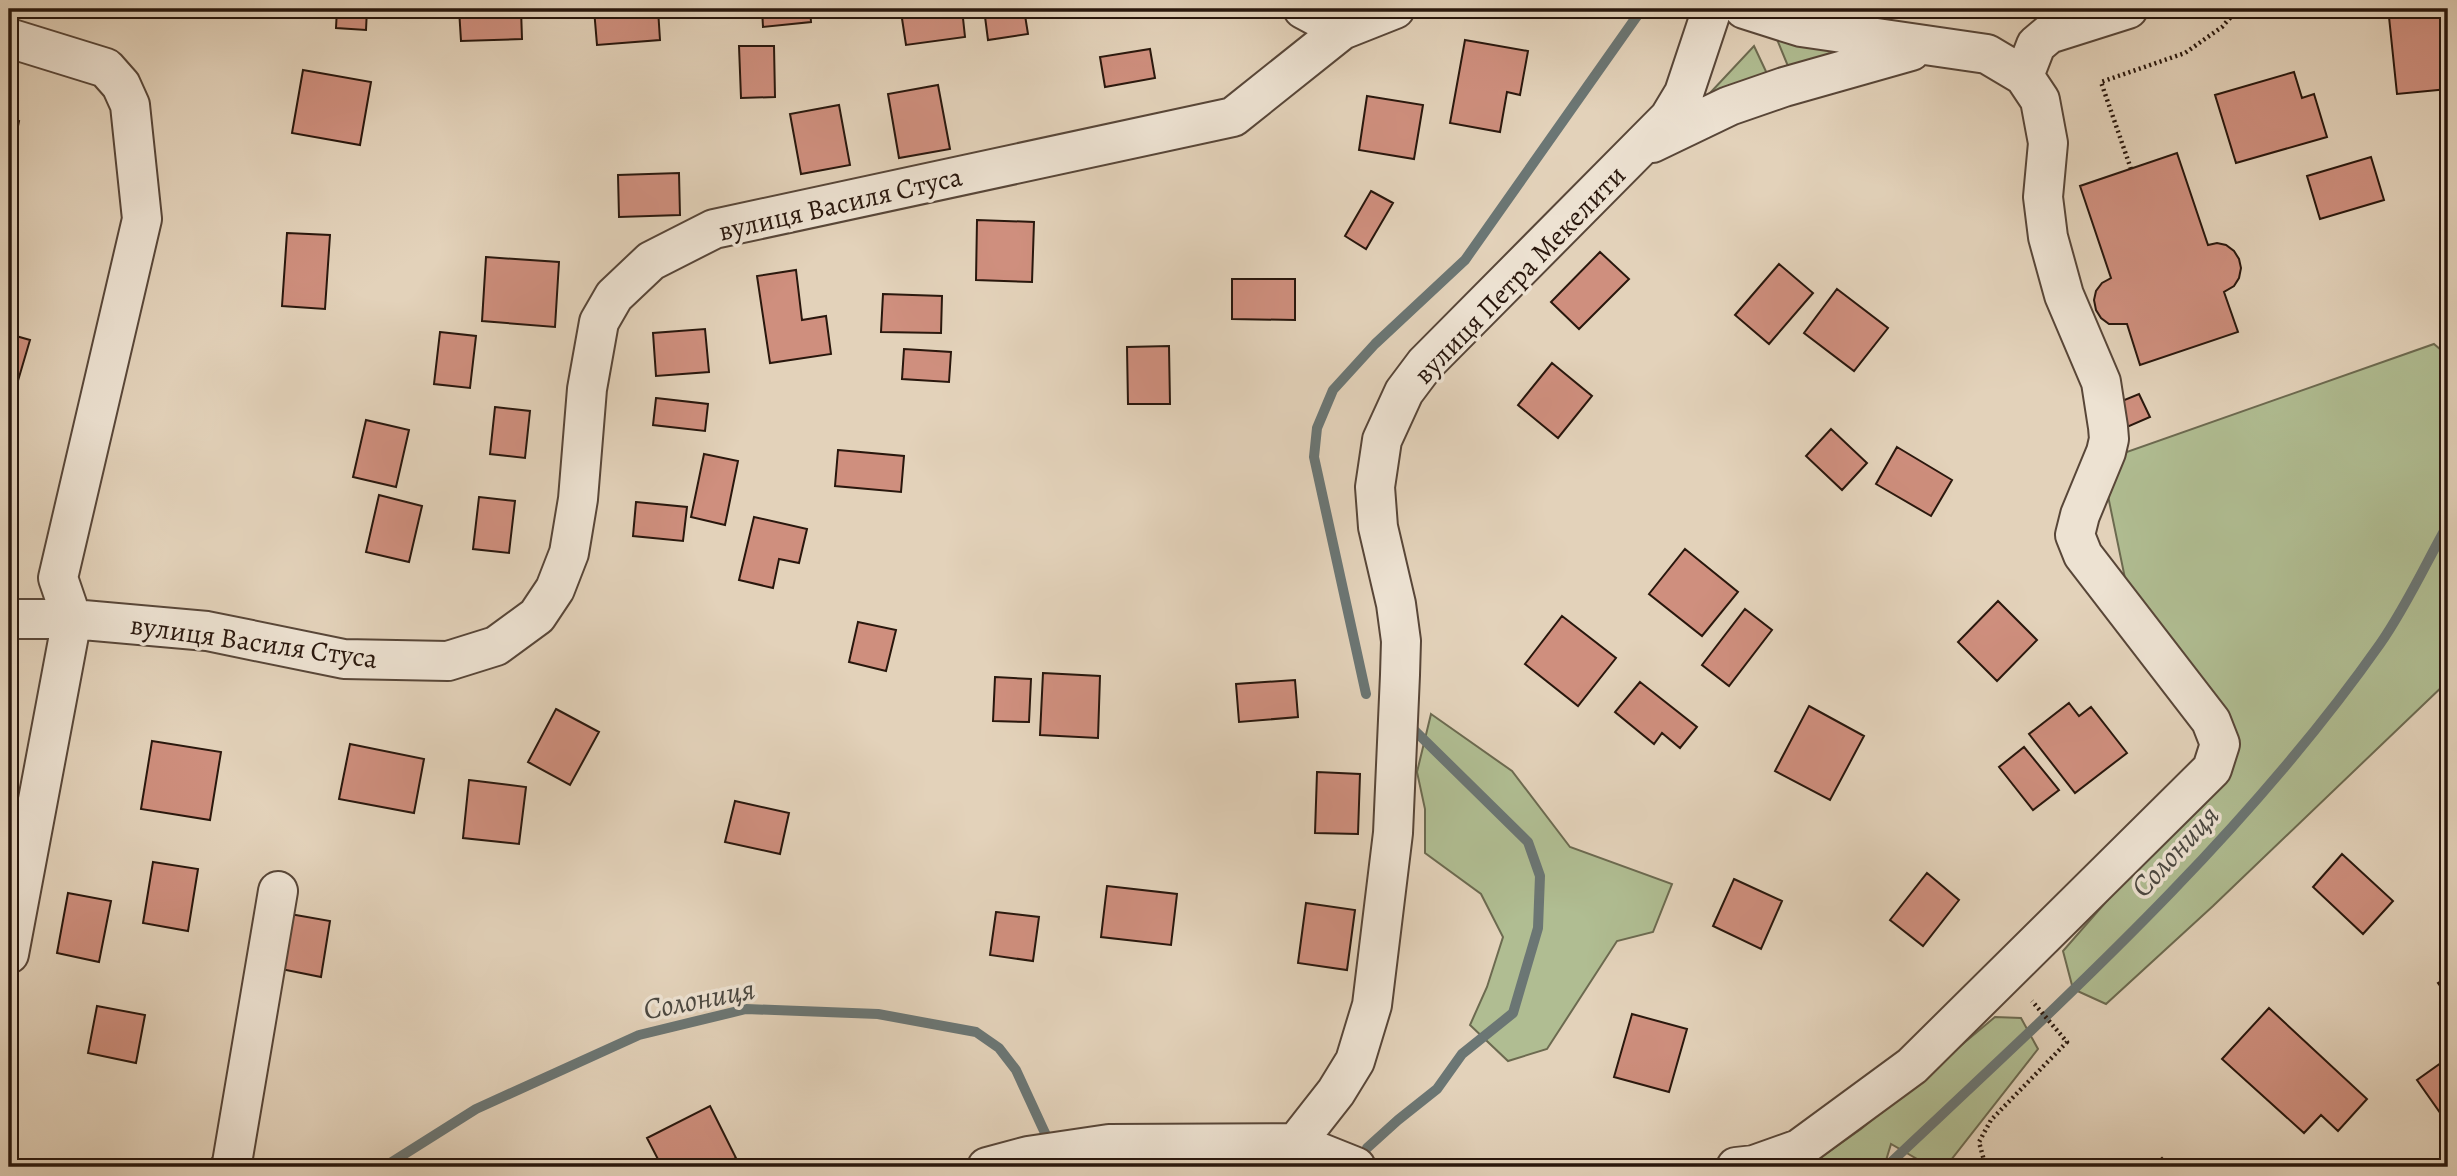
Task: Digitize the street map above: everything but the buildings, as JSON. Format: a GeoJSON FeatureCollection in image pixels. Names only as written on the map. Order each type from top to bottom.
{"type":"FeatureCollection","features":[{"type":"Feature","properties":{"kind":"street"},"geometry":{"type":"LineString","coordinates":[[1303,9],[1342,30]]}},
{"type":"Feature","properties":{"kind":"street","name":"вулиця Василя Стуса"},"geometry":{"type":"LineString","coordinates":[[9,619],[72,618],[207,631],[344,659],[448,662],[496,646],[537,616],[555,589],[565,565],[578,499],[587,389],[599,322],[614,296],[650,261],[714,229],[1233,117],[1342,30],[1395,9]]}},
{"type":"Feature","properties":{"kind":"street","name":"вулиця Петра Мекелити"},"geometry":{"type":"LineString","coordinates":[[1296,1143],[1336,1092],[1355,1061],[1372,1004],[1391,846],[1401,641],[1396,604],[1378,527],[1374,487],[1382,440],[1404,392],[1425,364],[1669,118],[1684,93],[1712,9]]}},
{"type":"Feature","properties":{"kind":"street"},"geometry":{"type":"LineString","coordinates":[[1736,1167],[1754,1165],[1799,1149],[1912,1066],[2212,769],[2220,744],[2211,721],[2083,555],[2076,535],[2080,515],[2109,439],[2101,382],[2064,295],[2048,237],[2043,197],[2048,142],[2040,100],[2024,76],[1987,54],[1801,27],[1744,9]]}},
{"type":"Feature","properties":{"kind":"street"},"geometry":{"type":"LineString","coordinates":[[2024,76],[2036,45],[2049,34],[2128,9]]}},
{"type":"Feature","properties":{"kind":"street"},"geometry":{"type":"LineString","coordinates":[[9,38],[106,68],[121,85],[130,105],[142,219],[58,578],[72,618],[9,954]]}},
{"type":"Feature","properties":{"kind":"street"},"geometry":{"type":"LineString","coordinates":[[1641,148],[1729,106],[1784,87],[1926,46]]}},
{"type":"Feature","properties":{"kind":"street"},"geometry":{"type":"LineString","coordinates":[[230,1167],[278,891]]}},
{"type":"Feature","properties":{"kind":"street"},"geometry":{"type":"LineString","coordinates":[[987,1167],[1028,1156],[1109,1144],[1296,1143],[1356,1167]]}},
{"type":"Feature","properties":{"kind":"path"},"geometry":{"type":"LineString","coordinates":[[2131,169],[2101,82],[2185,53],[2222,27],[2238,9]]}},
{"type":"Feature","properties":{"kind":"path"},"geometry":{"type":"LineString","coordinates":[[1988,1167],[1979,1142],[1991,1120],[2067,1041],[2007,972]]}},
{"type":"Feature","properties":{"kind":"green space"},"geometry":{"type":"Polygon","coordinates":[[[1776,37],[1866,48],[1790,71],[1776,37]]]}},
{"type":"Feature","properties":{"kind":"green space"},"geometry":{"type":"Polygon","coordinates":[[[1754,46],[1770,80],[1696,108],[1754,46]]]}},
{"type":"Feature","properties":{"kind":"green space"},"geometry":{"type":"Polygon","coordinates":[[[2434,344],[2448,356],[2448,681],[2213,906],[2106,1004],[2073,989],[2063,951],[2216,776],[2127,588],[2107,491],[2121,454],[2434,344]]]}},
{"type":"Feature","properties":{"kind":"green space"},"geometry":{"type":"Polygon","coordinates":[[[1431,714],[1512,771],[1570,847],[1672,884],[1653,932],[1617,941],[1547,1049],[1508,1061],[1470,1025],[1487,987],[1503,937],[1481,894],[1425,853],[1425,809],[1417,772],[1431,714]]]}},
{"type":"Feature","properties":{"kind":"green space"},"geometry":{"type":"Polygon","coordinates":[[[1995,1017],[2021,1018],[2038,1049],[1947,1165],[1931,1167],[1891,1144],[1884,1167],[1807,1167],[1861,1129],[1995,1017]]]}},
{"type":"Feature","properties":{"kind":"waterway"},"geometry":{"type":"LineString","coordinates":[[1366,694],[1314,457],[1317,428],[1333,390],[1375,344],[1465,260],[1637,16]]}},
{"type":"Feature","properties":{"kind":"waterway","name":"Солониця"},"geometry":{"type":"LineString","coordinates":[[1886,1167],[2082,981],[2209,852],[2269,785],[2327,716],[2380,644],[2448,524]]}},
{"type":"Feature","properties":{"kind":"waterway"},"geometry":{"type":"LineString","coordinates":[[1367,1148],[1437,1089],[1462,1054],[1513,1013],[1538,928],[1540,876],[1528,842],[1410,726]]}},
{"type":"Feature","properties":{"kind":"waterway","name":"Солониця"},"geometry":{"type":"LineString","coordinates":[[384,1167],[476,1109],[639,1035],[746,1009],[878,1014],[976,1032],[999,1048],[1016,1070],[1051,1146]]}}]}
